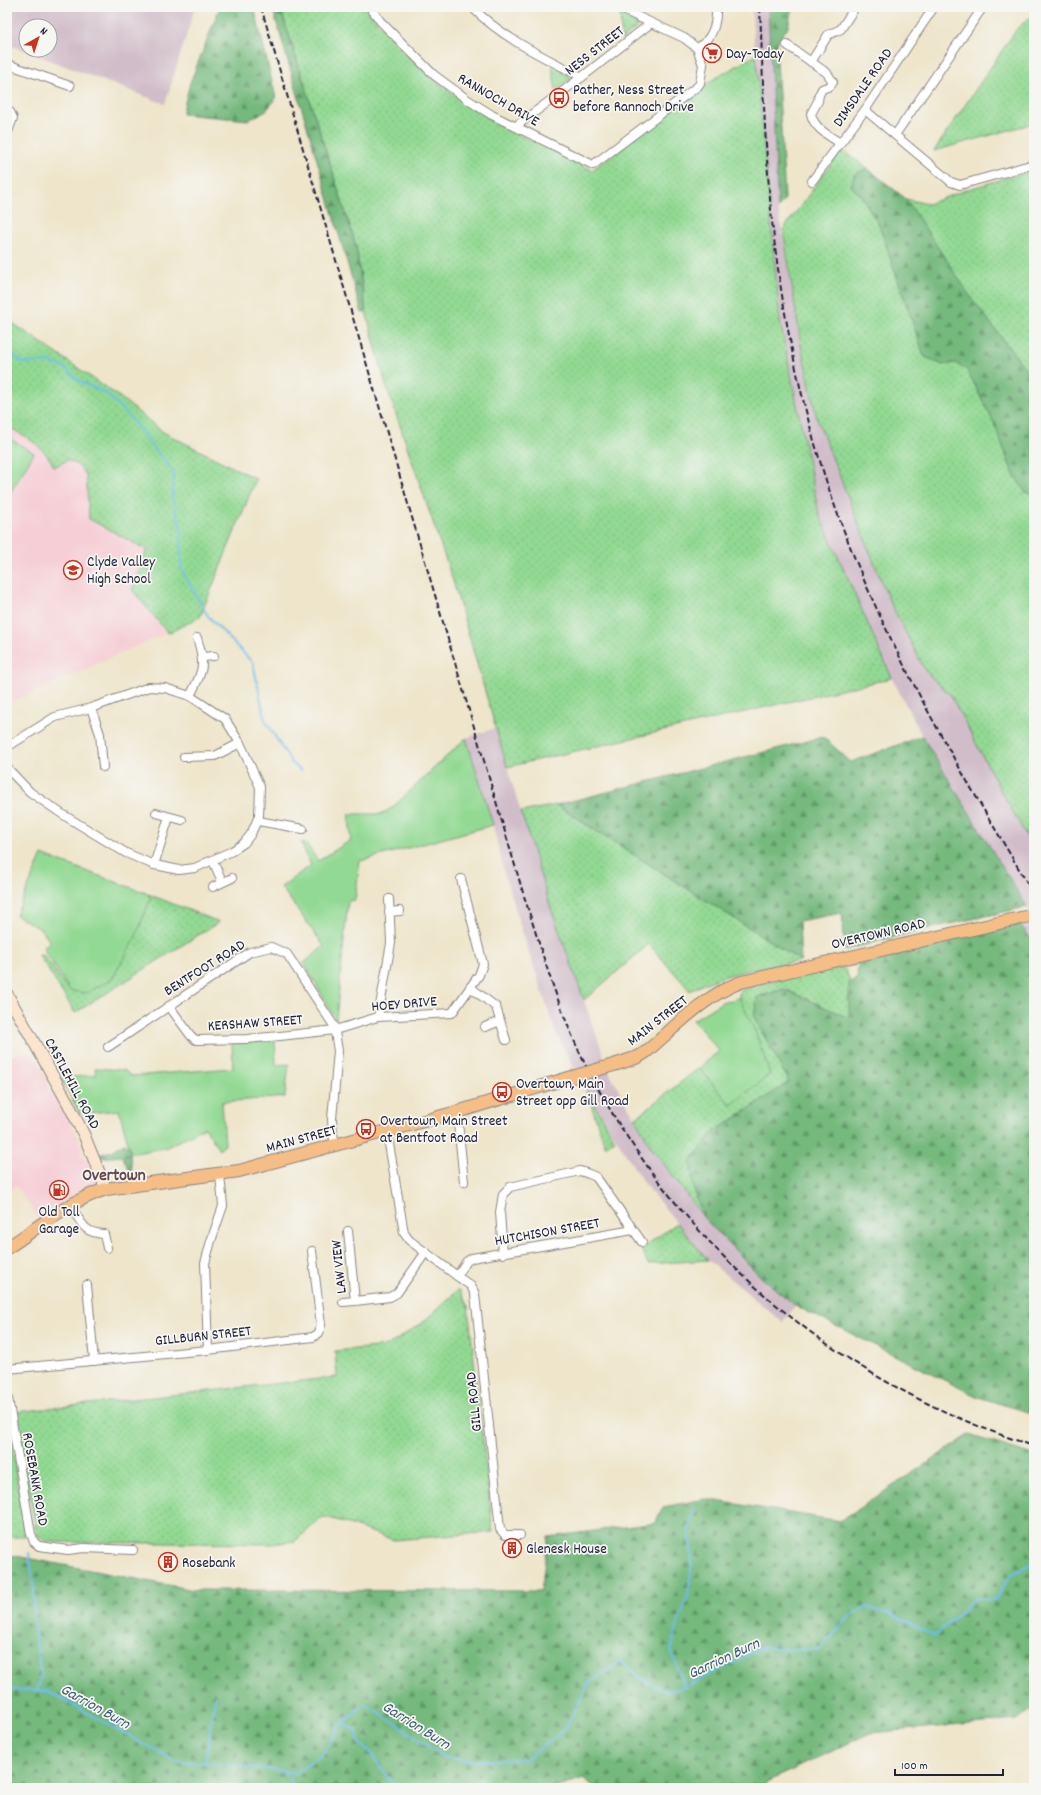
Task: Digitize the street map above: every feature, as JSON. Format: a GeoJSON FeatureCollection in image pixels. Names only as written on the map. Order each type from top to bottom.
{"type":"FeatureCollection","features":[{"type":"Feature","properties":{"kind":"main road","name":"OVERTOWN ROAD"},"geometry":{"type":"LineString","coordinates":[[730,986],[853,955],[1028,916]]}},
{"type":"Feature","properties":{"kind":"main road","name":"MAIN STREET"},"geometry":{"type":"LineString","coordinates":[[7,1248],[88,1195],[106,1189],[220,1175],[240,1171],[457,1112],[638,1057],[646,1052],[701,1005],[730,986]]}},
{"type":"Feature","properties":{"kind":"main road","name":"CASTLEHILL ROAD"},"geometry":{"type":"LineString","coordinates":[[8,1000],[84,1135],[106,1189]]}},
{"type":"Feature","properties":{"kind":"street","name":"RANNOCH DRIVE"},"geometry":{"type":"LineString","coordinates":[[370,7],[384,26],[434,75],[468,100],[492,115],[593,165],[700,83],[703,65],[696,48]]}},
{"type":"Feature","properties":{"kind":"street"},"geometry":{"type":"LineString","coordinates":[[472,7],[483,18],[506,35],[582,77]]}},
{"type":"Feature","properties":{"kind":"street"},"geometry":{"type":"LineString","coordinates":[[617,7],[684,38],[696,48],[703,45],[712,34],[715,26],[716,7]]}},
{"type":"Feature","properties":{"kind":"street"},"geometry":{"type":"LineString","coordinates":[[811,62],[828,35],[842,29],[855,7]]}},
{"type":"Feature","properties":{"kind":"street","name":"DIMSDALE ROAD"},"geometry":{"type":"LineString","coordinates":[[812,181],[865,110],[934,7]]}},
{"type":"Feature","properties":{"kind":"street"},"geometry":{"type":"LineString","coordinates":[[895,135],[983,7]]}},
{"type":"Feature","properties":{"kind":"street","name":"NESS STREET"},"geometry":{"type":"LineString","coordinates":[[516,126],[582,77],[650,23]]}},
{"type":"Feature","properties":{"kind":"street"},"geometry":{"type":"LineString","coordinates":[[787,45],[827,73],[833,82],[830,86],[822,89],[811,114],[813,122],[840,143]]}},
{"type":"Feature","properties":{"kind":"street"},"geometry":{"type":"LineString","coordinates":[[7,64],[70,86]]}},
{"type":"Feature","properties":{"kind":"street"},"geometry":{"type":"LineString","coordinates":[[865,110],[951,182],[960,185],[1034,164]]}},
{"type":"Feature","properties":{"kind":"street"},"geometry":{"type":"LineString","coordinates":[[7,111],[10,112],[13,118],[7,134]]}},
{"type":"Feature","properties":{"kind":"street"},"geometry":{"type":"LineString","coordinates":[[190,696],[202,674],[203,657],[197,638]]}},
{"type":"Feature","properties":{"kind":"street"},"geometry":{"type":"LineString","coordinates":[[203,657],[214,656]]}},
{"type":"Feature","properties":{"kind":"street"},"geometry":{"type":"LineString","coordinates":[[7,747],[55,717],[91,708],[149,687],[165,688],[190,696],[225,719],[240,743],[260,787],[258,821],[244,843],[213,861],[195,868],[179,870],[154,865],[126,853],[42,802],[7,768]]}},
{"type":"Feature","properties":{"kind":"street"},"geometry":{"type":"LineString","coordinates":[[91,708],[100,734],[104,767]]}},
{"type":"Feature","properties":{"kind":"street"},"geometry":{"type":"LineString","coordinates":[[184,757],[215,756],[240,743]]}},
{"type":"Feature","properties":{"kind":"street"},"geometry":{"type":"LineString","coordinates":[[156,813],[182,820]]}},
{"type":"Feature","properties":{"kind":"street"},"geometry":{"type":"LineString","coordinates":[[154,865],[169,817]]}},
{"type":"Feature","properties":{"kind":"street"},"geometry":{"type":"LineString","coordinates":[[258,821],[303,829]]}},
{"type":"Feature","properties":{"kind":"street"},"geometry":{"type":"LineString","coordinates":[[213,861],[222,882]]}},
{"type":"Feature","properties":{"kind":"street"},"geometry":{"type":"LineString","coordinates":[[213,887],[232,878]]}},
{"type":"Feature","properties":{"kind":"street","name":"HOEY DRIVE"},"geometry":{"type":"LineString","coordinates":[[334,1030],[378,1016],[452,1013],[479,975],[482,964],[461,879]]}},
{"type":"Feature","properties":{"kind":"street"},"geometry":{"type":"LineString","coordinates":[[378,1016],[391,943],[389,899]]}},
{"type":"Feature","properties":{"kind":"street"},"geometry":{"type":"LineString","coordinates":[[389,912],[400,911]]}},
{"type":"Feature","properties":{"kind":"street","name":"BENTFOOT ROAD"},"geometry":{"type":"LineString","coordinates":[[108,1047],[250,952],[271,947],[287,954],[334,1026],[338,1051],[332,1119],[333,1135],[336,1146]]}},
{"type":"Feature","properties":{"kind":"street"},"geometry":{"type":"LineString","coordinates":[[470,987],[496,1007],[506,1040]]}},
{"type":"Feature","properties":{"kind":"street","name":"KERSHAW STREET"},"geometry":{"type":"LineString","coordinates":[[168,1006],[191,1036],[196,1040],[247,1039],[334,1030]]}},
{"type":"Feature","properties":{"kind":"street"},"geometry":{"type":"LineString","coordinates":[[485,1027],[500,1022]]}},
{"type":"Feature","properties":{"kind":"street"},"geometry":{"type":"LineString","coordinates":[[457,1112],[464,1182]]}},
{"type":"Feature","properties":{"kind":"street","name":"GILL ROAD"},"geometry":{"type":"LineString","coordinates":[[387,1132],[404,1233],[409,1240],[471,1286],[475,1294],[500,1530],[505,1535],[520,1535]]}},
{"type":"Feature","properties":{"kind":"street"},"geometry":{"type":"LineString","coordinates":[[503,1254],[500,1212],[503,1194],[510,1187],[580,1171],[596,1177],[642,1242]]}},
{"type":"Feature","properties":{"kind":"street"},"geometry":{"type":"LineString","coordinates":[[208,1350],[205,1264],[223,1206],[220,1175]]}},
{"type":"Feature","properties":{"kind":"street"},"geometry":{"type":"LineString","coordinates":[[70,1206],[86,1230],[93,1234],[104,1234],[107,1248]]}},
{"type":"Feature","properties":{"kind":"street","name":"HUTCHISON STREET"},"geometry":{"type":"LineString","coordinates":[[457,1276],[472,1258],[503,1254],[633,1230]]}},
{"type":"Feature","properties":{"kind":"street","name":"LAW VIEW"},"geometry":{"type":"LineString","coordinates":[[348,1231],[355,1301]]}},
{"type":"Feature","properties":{"kind":"street","name":"GILLBURN STREET"},"geometry":{"type":"LineString","coordinates":[[7,1369],[208,1350],[313,1337],[319,1333],[321,1325],[312,1251]]}},
{"type":"Feature","properties":{"kind":"street","name":"LAW VIEW"},"geometry":{"type":"LineString","coordinates":[[343,1302],[390,1297],[397,1293],[426,1252]]}},
{"type":"Feature","properties":{"kind":"street"},"geometry":{"type":"LineString","coordinates":[[87,1285],[94,1361]]}},
{"type":"Feature","properties":{"kind":"street","name":"ROSEBANK ROAD"},"geometry":{"type":"LineString","coordinates":[[7,1392],[31,1534],[34,1542],[39,1546],[68,1550],[84,1548],[133,1550]]}},
{"type":"Feature","properties":{"kind":"shaded area"},"geometry":{"type":"Polygon","coordinates":[[[7,7],[195,7],[165,104],[44,58],[58,58],[58,18],[18,18],[18,48],[7,44],[7,7]]]}},
{"type":"Feature","properties":{"kind":"shaded area"},"geometry":{"type":"Polygon","coordinates":[[[751,7],[768,7],[778,208],[801,345],[817,419],[888,598],[926,672],[951,696],[1001,791],[1034,849],[1034,943],[1019,923],[1033,921],[1027,907],[922,736],[892,678],[819,514],[780,321],[751,7]]]}},
{"type":"Feature","properties":{"kind":"shaded area","name":"Clyde Valley High School"},"geometry":{"type":"Polygon","coordinates":[[[7,427],[35,443],[49,457],[53,468],[68,461],[79,466],[86,476],[89,520],[146,550],[131,590],[166,633],[7,704],[7,427]]]}},
{"type":"Feature","properties":{"kind":"shaded area"},"geometry":{"type":"Polygon","coordinates":[[[495,728],[550,906],[611,1076],[651,1147],[704,1218],[762,1278],[796,1306],[782,1322],[708,1260],[643,1182],[586,1090],[576,1068],[574,1068],[556,1033],[504,872],[493,825],[466,738],[495,728]]]}},
{"type":"Feature","properties":{"kind":"shaded area"},"geometry":{"type":"Polygon","coordinates":[[[24,1051],[33,1054],[49,1082],[47,1086],[52,1096],[58,1097],[83,1148],[80,1154],[88,1160],[98,1183],[77,1192],[39,1218],[16,1186],[7,1191],[7,1058],[24,1051]]]}},
{"type":"Feature","properties":{"kind":"green space"},"geometry":{"type":"Polygon","coordinates":[[[220,7],[254,7],[276,98],[265,112],[248,120],[182,114],[190,83],[220,7]]]}},
{"type":"Feature","properties":{"kind":"green space"},"geometry":{"type":"Polygon","coordinates":[[[272,7],[280,7],[356,246],[366,312],[362,313],[272,7]]]}},
{"type":"Feature","properties":{"kind":"green space"},"geometry":{"type":"Polygon","coordinates":[[[280,7],[366,7],[378,24],[406,54],[455,95],[501,125],[592,170],[714,79],[756,55],[780,321],[819,514],[892,678],[507,767],[453,581],[386,385],[366,312],[356,246],[280,7]]]}},
{"type":"Feature","properties":{"kind":"green space"},"geometry":{"type":"Polygon","coordinates":[[[768,7],[798,7],[791,12],[788,27],[776,43],[785,199],[778,208],[768,7]]]}},
{"type":"Feature","properties":{"kind":"green space"},"geometry":{"type":"Polygon","coordinates":[[[1034,13],[1034,123],[934,151],[1016,30],[1034,13]]]}},
{"type":"Feature","properties":{"kind":"green space"},"geometry":{"type":"Polygon","coordinates":[[[620,15],[638,26],[622,40],[620,15]]]}},
{"type":"Feature","properties":{"kind":"green space"},"geometry":{"type":"Polygon","coordinates":[[[552,67],[570,76],[571,79],[556,91],[552,67]]]}},
{"type":"Feature","properties":{"kind":"green space"},"geometry":{"type":"Polygon","coordinates":[[[842,149],[906,199],[928,204],[965,190],[1034,170],[1034,849],[1001,791],[951,696],[926,672],[888,598],[817,419],[801,345],[783,230],[842,149]]]}},
{"type":"Feature","properties":{"kind":"green space"},"geometry":{"type":"Polygon","coordinates":[[[867,168],[906,199],[970,296],[1034,380],[1034,494],[1025,492],[1012,471],[994,423],[967,370],[956,363],[942,365],[924,356],[879,225],[862,197],[851,186],[854,175],[867,168]]]}},
{"type":"Feature","properties":{"kind":"green space"},"geometry":{"type":"Polygon","coordinates":[[[7,319],[121,398],[163,432],[256,479],[200,617],[168,633],[132,590],[147,550],[89,519],[86,475],[79,466],[68,460],[54,467],[46,453],[28,438],[7,426],[7,319]]]}},
{"type":"Feature","properties":{"kind":"green space"},"geometry":{"type":"Polygon","coordinates":[[[7,437],[34,453],[7,498],[7,437]]]}},
{"type":"Feature","properties":{"kind":"green space"},"geometry":{"type":"Polygon","coordinates":[[[922,736],[1027,907],[909,933],[845,950],[842,913],[799,921],[801,961],[556,805],[823,737],[851,762],[922,736]]]}},
{"type":"Feature","properties":{"kind":"green space"},"geometry":{"type":"Polygon","coordinates":[[[466,738],[493,825],[360,861],[355,900],[348,901],[336,1020],[304,963],[324,946],[281,887],[311,865],[301,843],[305,842],[318,861],[351,840],[349,814],[381,814],[392,808],[466,738]]]}},
{"type":"Feature","properties":{"kind":"green space"},"geometry":{"type":"Polygon","coordinates":[[[556,805],[801,961],[730,975],[716,979],[690,991],[649,944],[584,1000],[550,906],[521,812],[556,805]]]}},
{"type":"Feature","properties":{"kind":"green space"},"geometry":{"type":"Polygon","coordinates":[[[42,855],[146,893],[151,898],[135,938],[112,979],[86,993],[70,991],[43,948],[50,942],[42,930],[16,915],[42,855]]]}},
{"type":"Feature","properties":{"kind":"green space"},"geometry":{"type":"Polygon","coordinates":[[[148,894],[219,922],[75,1013],[39,955],[44,955],[65,986],[75,990],[143,909],[148,894]]]}},
{"type":"Feature","properties":{"kind":"green space"},"geometry":{"type":"Polygon","coordinates":[[[1019,923],[1034,943],[1034,1414],[978,1397],[796,1306],[762,1278],[704,1218],[694,1190],[690,1161],[714,1132],[789,1082],[754,1017],[757,997],[784,989],[849,1018],[849,982],[857,979],[858,962],[1019,923]]]}},
{"type":"Feature","properties":{"kind":"green space"},"geometry":{"type":"Polygon","coordinates":[[[840,965],[845,969],[848,975],[850,989],[850,1019],[784,989],[754,1017],[790,1082],[714,1132],[694,1190],[704,1218],[651,1147],[635,1118],[699,1068],[731,1105],[755,1031],[742,1008],[739,993],[742,990],[783,978],[840,965]]]}},
{"type":"Feature","properties":{"kind":"green space"},"geometry":{"type":"Polygon","coordinates":[[[739,997],[755,1031],[770,1074],[731,1105],[699,1068],[719,1051],[693,1020],[724,1001],[729,1002],[739,997]]]}},
{"type":"Feature","properties":{"kind":"green space"},"geometry":{"type":"Polygon","coordinates":[[[275,1040],[276,1065],[289,1064],[285,1097],[222,1102],[225,1145],[219,1150],[205,1127],[167,1147],[131,1154],[119,1110],[80,1114],[61,1078],[96,1075],[95,1068],[124,1070],[131,1076],[233,1068],[232,1043],[275,1040]]]}},
{"type":"Feature","properties":{"kind":"green space"},"geometry":{"type":"Polygon","coordinates":[[[586,1090],[615,1140],[605,1146],[586,1090]]]}},
{"type":"Feature","properties":{"kind":"green space"},"geometry":{"type":"Polygon","coordinates":[[[124,1143],[129,1146],[132,1171],[130,1171],[122,1156],[99,1158],[98,1155],[112,1151],[124,1143]]]}},
{"type":"Feature","properties":{"kind":"green space"},"geometry":{"type":"Polygon","coordinates":[[[677,1223],[708,1260],[648,1264],[641,1249],[677,1223]]]}},
{"type":"Feature","properties":{"kind":"green space"},"geometry":{"type":"Polygon","coordinates":[[[459,1289],[468,1306],[493,1532],[394,1540],[340,1521],[323,1517],[295,1541],[272,1544],[47,1542],[37,1535],[15,1412],[337,1377],[335,1351],[387,1346],[422,1323],[459,1289]]]}},
{"type":"Feature","properties":{"kind":"green space"},"geometry":{"type":"Polygon","coordinates":[[[7,1409],[8,1413],[25,1537],[7,1537],[7,1409]]]}},
{"type":"Feature","properties":{"kind":"green space"},"geometry":{"type":"Polygon","coordinates":[[[969,1435],[1034,1455],[1034,1707],[1017,1720],[870,1733],[755,1788],[596,1788],[583,1778],[556,1788],[7,1788],[7,1557],[11,1555],[194,1590],[541,1591],[548,1537],[655,1523],[663,1507],[705,1499],[840,1521],[969,1435]]]}},
{"type":"Feature","properties":{"kind":"waterway"},"geometry":{"type":"LineString","coordinates":[[7,349],[23,363],[49,362],[64,367],[79,381],[107,394],[127,414],[174,473],[172,497],[181,530],[181,569],[208,616],[253,663],[265,720],[291,762],[301,771]]}},
{"type":"Feature","properties":{"kind":"waterway"},"geometry":{"type":"LineString","coordinates":[[685,1687],[671,1651],[680,1617],[688,1596],[692,1562],[689,1528],[695,1507]]}},
{"type":"Feature","properties":{"kind":"waterway"},"geometry":{"type":"LineString","coordinates":[[29,1553],[34,1589],[34,1625],[41,1677],[37,1691]]}},
{"type":"Feature","properties":{"kind":"waterway","name":"Garrion Burn"},"geometry":{"type":"LineString","coordinates":[[7,1693],[11,1690],[47,1691],[175,1761],[235,1765],[296,1773],[322,1755],[342,1723],[365,1704],[403,1728],[443,1757],[473,1761],[526,1759],[565,1729],[589,1683],[621,1661],[639,1677],[667,1692],[685,1687],[763,1647],[791,1650],[820,1649],[850,1616],[865,1607],[893,1615],[935,1636],[975,1598],[996,1600],[1010,1575],[1034,1562]]}},
{"type":"Feature","properties":{"kind":"waterway"},"geometry":{"type":"LineString","coordinates":[[205,1763],[215,1696]]}},
{"type":"Feature","properties":{"kind":"waterway"},"geometry":{"type":"LineString","coordinates":[[342,1723],[357,1731],[359,1742],[374,1756],[379,1766],[392,1782],[406,1788]]}},
{"type":"Feature","properties":{"kind":"waterway"},"geometry":{"type":"LineString","coordinates":[[283,1772],[290,1779],[292,1788]]}},
{"type":"Feature","properties":{"kind":"railway"},"geometry":{"type":"LineString","coordinates":[[261,7],[524,896],[560,1006],[588,1070],[626,1135],[670,1196],[719,1252],[774,1303],[832,1348],[896,1387],[963,1420],[1034,1446]]}},
{"type":"Feature","properties":{"kind":"railway"},"geometry":{"type":"LineString","coordinates":[[760,7],[766,146],[776,256],[795,364],[815,444],[834,504],[857,563],[882,620],[939,731],[1034,894]]}},
{"type":"Feature","properties":{"kind":"place","name":"Day-Today"},"geometry":{"type":"Point","coordinates":[712,53]}},
{"type":"Feature","properties":{"kind":"place","name":"Pather, Ness Street before Rannoch Drive"},"geometry":{"type":"Point","coordinates":[559,98]}},
{"type":"Feature","properties":{"kind":"place","name":"Clyde Valley High School"},"geometry":{"type":"Point","coordinates":[73,570]}},
{"type":"Feature","properties":{"kind":"place","name":"Overtown, Main Street opp Gill Road"},"geometry":{"type":"Point","coordinates":[502,1092]}},
{"type":"Feature","properties":{"kind":"place","name":"Overtown, Main Street at Bentfoot Road"},"geometry":{"type":"Point","coordinates":[366,1129]}},
{"type":"Feature","properties":{"kind":"place","name":"Old Toll Garage"},"geometry":{"type":"Point","coordinates":[59,1190]}},
{"type":"Feature","properties":{"kind":"place","name":"Glenesk House"},"geometry":{"type":"Point","coordinates":[512,1548]}},
{"type":"Feature","properties":{"kind":"place","name":"Rosebank"},"geometry":{"type":"Point","coordinates":[168,1562]}},
{"type":"Feature","properties":{"kind":"district","name":"Overtown"},"geometry":{"type":"Point","coordinates":[114,1174]}}]}
